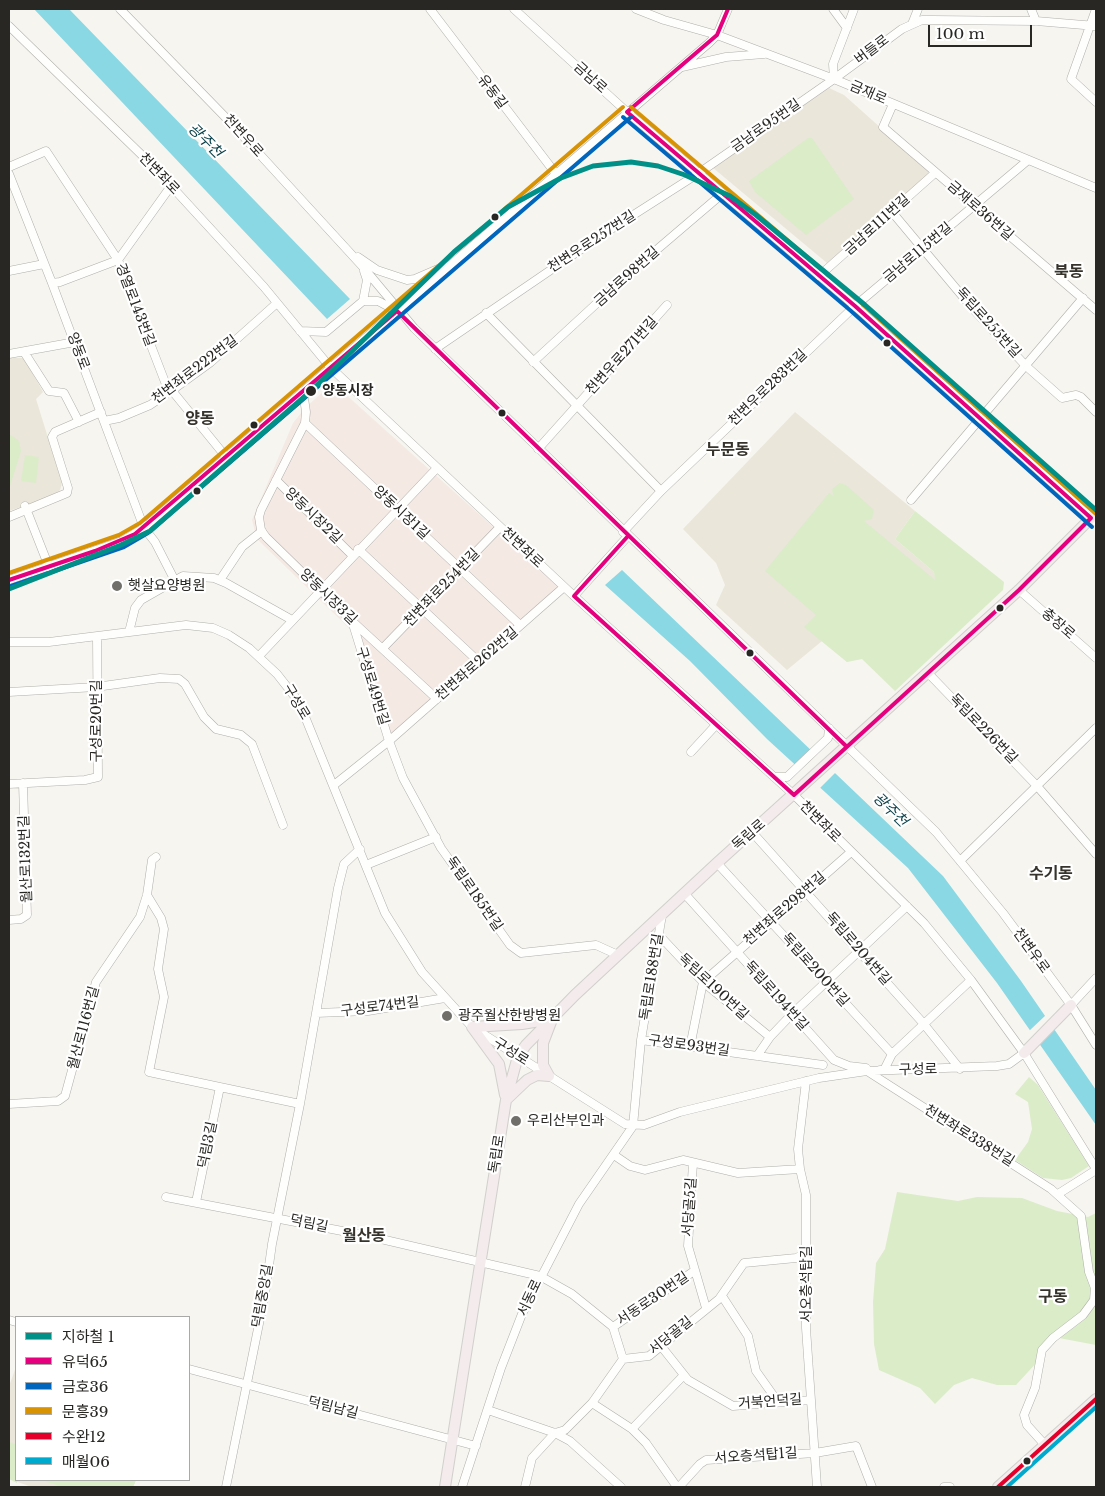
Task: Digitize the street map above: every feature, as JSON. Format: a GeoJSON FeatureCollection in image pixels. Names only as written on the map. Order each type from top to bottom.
{"type":"FeatureCollection","features":[{"type":"Feature","properties":{"kind":"main road"},"geometry":{"type":"LineString","coordinates":[[844,748],[1019,590],[1095,518]]}},
{"type":"Feature","properties":{"kind":"main road","name":"독립로"},"geometry":{"type":"LineString","coordinates":[[444,1487],[506,1100],[518,1056],[526,1045],[552,1019],[618,956],[844,748]]}},
{"type":"Feature","properties":{"kind":"main road","name":"구성로"},"geometry":{"type":"LineString","coordinates":[[1024,1053],[1071,1006]]}},
{"type":"Feature","properties":{"kind":"main road"},"geometry":{"type":"LineString","coordinates":[[472,1028],[522,1024],[552,1019]]}},
{"type":"Feature","properties":{"kind":"main road"},"geometry":{"type":"LineString","coordinates":[[549,1076],[543,1065],[543,1043],[552,1019]]}},
{"type":"Feature","properties":{"kind":"main road"},"geometry":{"type":"LineString","coordinates":[[472,1028],[499,1064],[506,1100]]}},
{"type":"Feature","properties":{"kind":"main road"},"geometry":{"type":"LineString","coordinates":[[506,1100],[527,1080],[537,1075],[549,1076]]}},
{"type":"Feature","properties":{"kind":"main road"},"geometry":{"type":"LineString","coordinates":[[998,1487],[1096,1399]]}},
{"type":"Feature","properties":{"kind":"street","name":"천변우로"},"geometry":{"type":"LineString","coordinates":[[120,9],[231,123],[362,267],[397,311],[625,534],[829,728],[844,748],[936,832],[1003,913],[1071,1006],[1096,1045]]}},
{"type":"Feature","properties":{"kind":"street","name":"유동길"},"geometry":{"type":"LineString","coordinates":[[430,9],[556,174]]}},
{"type":"Feature","properties":{"kind":"street","name":"금남로"},"geometry":{"type":"LineString","coordinates":[[514,9],[522,12],[627,112],[854,306],[1095,518]]}},
{"type":"Feature","properties":{"kind":"street","name":"금재로"},"geometry":{"type":"LineString","coordinates":[[636,9],[664,20],[717,35],[834,79],[1027,161],[1096,188]]}},
{"type":"Feature","properties":{"kind":"street"},"geometry":{"type":"LineString","coordinates":[[9,580],[122,541],[144,528],[680,68],[717,35],[728,9]]}},
{"type":"Feature","properties":{"kind":"street"},"geometry":{"type":"LineString","coordinates":[[833,9],[847,28]]}},
{"type":"Feature","properties":{"kind":"street"},"geometry":{"type":"LineString","coordinates":[[834,79],[833,64],[854,9]]}},
{"type":"Feature","properties":{"kind":"street"},"geometry":{"type":"LineString","coordinates":[[912,24],[918,9]]}},
{"type":"Feature","properties":{"kind":"street"},"geometry":{"type":"LineString","coordinates":[[1031,9],[1036,21]]}},
{"type":"Feature","properties":{"kind":"street"},"geometry":{"type":"LineString","coordinates":[[1096,9],[1093,26],[1071,79],[1096,102]]}},
{"type":"Feature","properties":{"kind":"street","name":"버들로"},"geometry":{"type":"LineString","coordinates":[[834,79],[902,29],[912,24],[932,20],[1036,21],[1093,26]]}},
{"type":"Feature","properties":{"kind":"street","name":"천변좌로"},"geometry":{"type":"LineString","coordinates":[[9,26],[171,186],[277,303],[330,368],[564,587],[774,777],[796,793],[850,852],[907,906],[971,980],[1024,1053],[1096,1170]]}},
{"type":"Feature","properties":{"kind":"street"},"geometry":{"type":"LineString","coordinates":[[680,68],[726,57],[768,54]]}},
{"type":"Feature","properties":{"kind":"street","name":"금남로95번길"},"geometry":{"type":"LineString","coordinates":[[698,173],[834,79]]}},
{"type":"Feature","properties":{"kind":"street","name":"금재로36번길"},"geometry":{"type":"LineString","coordinates":[[894,104],[883,127],[1096,310]]}},
{"type":"Feature","properties":{"kind":"street","name":"경열로143번길"},"geometry":{"type":"LineString","coordinates":[[9,167],[46,151],[118,260],[160,371],[171,391],[226,457]]}},
{"type":"Feature","properties":{"kind":"street","name":"금남로115번길"},"geometry":{"type":"LineString","coordinates":[[854,306],[1027,161]]}},
{"type":"Feature","properties":{"kind":"street","name":"천변우로257번길"},"geometry":{"type":"LineString","coordinates":[[435,349],[602,234],[698,173]]}},
{"type":"Feature","properties":{"kind":"street","name":"금남로111번길"},"geometry":{"type":"LineString","coordinates":[[819,276],[936,173]]}},
{"type":"Feature","properties":{"kind":"street","name":"양동로"},"geometry":{"type":"LineString","coordinates":[[9,174],[144,528],[155,542],[174,580]]}},
{"type":"Feature","properties":{"kind":"street"},"geometry":{"type":"LineString","coordinates":[[52,283],[60,282],[118,260],[171,186]]}},
{"type":"Feature","properties":{"kind":"street","name":"금남로98번길"},"geometry":{"type":"LineString","coordinates":[[533,362],[632,270],[722,194]]}},
{"type":"Feature","properties":{"kind":"street","name":"독립로255번길"},"geometry":{"type":"LineString","coordinates":[[892,212],[974,310],[1026,366],[1062,398],[1076,395],[1081,397],[1096,412]]}},
{"type":"Feature","properties":{"kind":"street"},"geometry":{"type":"LineString","coordinates":[[346,249],[377,270],[407,280],[415,279],[454,262]]}},
{"type":"Feature","properties":{"kind":"street"},"geometry":{"type":"LineString","coordinates":[[9,270],[44,264]]}},
{"type":"Feature","properties":{"kind":"street"},"geometry":{"type":"LineString","coordinates":[[300,331],[326,332],[363,301],[367,280],[362,267]]}},
{"type":"Feature","properties":{"kind":"street"},"geometry":{"type":"LineString","coordinates":[[911,500],[1083,298]]}},
{"type":"Feature","properties":{"kind":"street"},"geometry":{"type":"LineString","coordinates":[[363,301],[378,301],[397,311]]}},
{"type":"Feature","properties":{"kind":"street","name":"천변좌로222번길"},"geometry":{"type":"LineString","coordinates":[[104,421],[119,418],[150,405],[171,391],[211,362],[277,303]]}},
{"type":"Feature","properties":{"kind":"street","name":"천변우로271번길"},"geometry":{"type":"LineString","coordinates":[[538,449],[667,305]]}},
{"type":"Feature","properties":{"kind":"street","name":"천변우로283번길"},"geometry":{"type":"LineString","coordinates":[[625,534],[661,491],[854,306]]}},
{"type":"Feature","properties":{"kind":"street"},"geometry":{"type":"LineString","coordinates":[[486,313],[533,362]]}},
{"type":"Feature","properties":{"kind":"street"},"geometry":{"type":"LineString","coordinates":[[9,354],[74,342]]}},
{"type":"Feature","properties":{"kind":"street"},"geometry":{"type":"LineString","coordinates":[[24,352],[49,391],[64,393],[79,422]]}},
{"type":"Feature","properties":{"kind":"street","name":"천변우로271번길"},"geometry":{"type":"LineString","coordinates":[[533,362],[661,491]]}},
{"type":"Feature","properties":{"kind":"street"},"geometry":{"type":"LineString","coordinates":[[303,391],[306,412],[304,423]]}},
{"type":"Feature","properties":{"kind":"street"},"geometry":{"type":"LineString","coordinates":[[9,517],[26,508],[67,493],[68,488],[52,437],[55,432],[101,412]]}},
{"type":"Feature","properties":{"kind":"street","name":"양동시장2길"},"geometry":{"type":"LineString","coordinates":[[304,423],[276,480],[352,555]]}},
{"type":"Feature","properties":{"kind":"street","name":"양동시장1길"},"geometry":{"type":"LineString","coordinates":[[304,423],[520,625]]}},
{"type":"Feature","properties":{"kind":"street"},"geometry":{"type":"LineString","coordinates":[[259,656],[352,555],[437,468]]}},
{"type":"Feature","properties":{"kind":"street"},"geometry":{"type":"LineString","coordinates":[[220,580],[235,556],[262,531],[259,517],[276,480]]}},
{"type":"Feature","properties":{"kind":"street"},"geometry":{"type":"LineString","coordinates":[[26,508],[49,566]]}},
{"type":"Feature","properties":{"kind":"street","name":"천변좌로254번길"},"geometry":{"type":"LineString","coordinates":[[383,648],[500,527]]}},
{"type":"Feature","properties":{"kind":"street","name":"양동시장3길"},"geometry":{"type":"LineString","coordinates":[[262,531],[352,621],[437,699]]}},
{"type":"Feature","properties":{"kind":"street"},"geometry":{"type":"LineString","coordinates":[[574,596],[625,534]]}},
{"type":"Feature","properties":{"kind":"street","name":"양동시장2길"},"geometry":{"type":"LineString","coordinates":[[358,549],[479,662]]}},
{"type":"Feature","properties":{"kind":"street"},"geometry":{"type":"LineString","coordinates":[[128,632],[138,604],[183,576],[220,580],[292,620]]}},
{"type":"Feature","properties":{"kind":"street","name":"천변좌로262번길"},"geometry":{"type":"LineString","coordinates":[[389,741],[564,587]]}},
{"type":"Feature","properties":{"kind":"street","name":"충장로"},"geometry":{"type":"LineString","coordinates":[[1019,590],[1096,658]]}},
{"type":"Feature","properties":{"kind":"street","name":"구성로49번길"},"geometry":{"type":"LineString","coordinates":[[334,785],[389,741],[352,621]]}},
{"type":"Feature","properties":{"kind":"street","name":"구성로"},"geometry":{"type":"LineString","coordinates":[[9,642],[49,642],[186,625],[213,628],[229,635],[259,656],[277,674],[299,702],[385,913],[400,940],[422,972],[472,1028],[616,1120],[633,1126],[644,1125],[680,1112],[825,1077],[867,1071],[1003,1065],[1024,1053]]}},
{"type":"Feature","properties":{"kind":"street","name":"구성로20번길"},"geometry":{"type":"LineString","coordinates":[[9,784],[85,780],[98,777],[97,636]]}},
{"type":"Feature","properties":{"kind":"street","name":"독립로226번길"},"geometry":{"type":"LineString","coordinates":[[928,672],[1037,786],[1096,854]]}},
{"type":"Feature","properties":{"kind":"street"},"geometry":{"type":"LineString","coordinates":[[9,692],[96,687],[160,678],[179,679],[185,684],[204,717],[216,729],[241,735],[252,744],[283,825]]}},
{"type":"Feature","properties":{"kind":"street"},"geometry":{"type":"LineString","coordinates":[[690,752],[716,725]]}},
{"type":"Feature","properties":{"kind":"street"},"geometry":{"type":"LineString","coordinates":[[774,777],[787,777],[828,738],[829,728]]}},
{"type":"Feature","properties":{"kind":"street"},"geometry":{"type":"LineString","coordinates":[[960,861],[1096,729]]}},
{"type":"Feature","properties":{"kind":"street","name":"독립로185번길"},"geometry":{"type":"LineString","coordinates":[[389,741],[403,778],[436,837],[489,918],[518,952],[596,945],[618,956]]}},
{"type":"Feature","properties":{"kind":"street","name":"월산로132번길"},"geometry":{"type":"LineString","coordinates":[[9,920],[21,919],[27,915],[23,783]]}},
{"type":"Feature","properties":{"kind":"street","name":"독립로204번길"},"geometry":{"type":"LineString","coordinates":[[752,832],[923,1023],[960,1068]]}},
{"type":"Feature","properties":{"kind":"street"},"geometry":{"type":"LineString","coordinates":[[366,865],[436,837]]}},
{"type":"Feature","properties":{"kind":"street","name":"덕림중앙길"},"geometry":{"type":"LineString","coordinates":[[226,1487],[266,1294],[278,1217],[344,864],[360,849]]}},
{"type":"Feature","properties":{"kind":"street","name":"천변좌로298번길"},"geometry":{"type":"LineString","coordinates":[[703,982],[850,852]]}},
{"type":"Feature","properties":{"kind":"street","name":"월산로116번길"},"geometry":{"type":"LineString","coordinates":[[9,1104],[58,1101],[65,1096],[98,977],[136,925],[147,895],[152,860],[156,857]]}},
{"type":"Feature","properties":{"kind":"street","name":"독립로200번길"},"geometry":{"type":"LineString","coordinates":[[717,863],[892,1054]]}},
{"type":"Feature","properties":{"kind":"street","name":"독립로194번길"},"geometry":{"type":"LineString","coordinates":[[684,894],[834,1060],[849,1066],[884,1070]]}},
{"type":"Feature","properties":{"kind":"street"},"geometry":{"type":"LineString","coordinates":[[147,895],[161,918],[164,929],[158,969],[164,997],[149,1072],[300,1104]]}},
{"type":"Feature","properties":{"kind":"street"},"geometry":{"type":"LineString","coordinates":[[757,1056],[770,1037],[792,1014],[907,906]]}},
{"type":"Feature","properties":{"kind":"street","name":"독립로188번길"},"geometry":{"type":"LineString","coordinates":[[641,1040],[662,915]]}},
{"type":"Feature","properties":{"kind":"street","name":"독립로190번길"},"geometry":{"type":"LineString","coordinates":[[659,935],[703,982],[770,1037]]}},
{"type":"Feature","properties":{"kind":"street","name":"구성로"},"geometry":{"type":"LineString","coordinates":[[1071,1006],[1096,979]]}},
{"type":"Feature","properties":{"kind":"street"},"geometry":{"type":"LineString","coordinates":[[884,1070],[892,1054],[971,980]]}},
{"type":"Feature","properties":{"kind":"street"},"geometry":{"type":"LineString","coordinates":[[690,1047],[703,982]]}},
{"type":"Feature","properties":{"kind":"street","name":"구성로74번길"},"geometry":{"type":"LineString","coordinates":[[316,1012],[368,1011],[445,998]]}},
{"type":"Feature","properties":{"kind":"street","name":"구성로93번길"},"geometry":{"type":"LineString","coordinates":[[633,1126],[641,1040],[823,1065]]}},
{"type":"Feature","properties":{"kind":"street"},"geometry":{"type":"LineString","coordinates":[[825,1077],[823,1065],[829,1054]]}},
{"type":"Feature","properties":{"kind":"street","name":"천변좌로338번길"},"geometry":{"type":"LineString","coordinates":[[867,1071],[1058,1194],[1080,1216],[1089,1272],[1095,1288],[1094,1300],[1083,1315],[1052,1338],[1042,1350],[1035,1388],[1024,1415],[1027,1425],[1044,1445]]}},
{"type":"Feature","properties":{"kind":"street","name":"서오층석탑길"},"geometry":{"type":"LineString","coordinates":[[806,1081],[798,1132],[800,1169],[806,1195],[806,1306],[818,1487]]}},
{"type":"Feature","properties":{"kind":"street","name":"덕림3길"},"geometry":{"type":"LineString","coordinates":[[196,1202],[220,1088]]}},
{"type":"Feature","properties":{"kind":"street","name":"서동로"},"geometry":{"type":"LineString","coordinates":[[462,1487],[508,1349],[540,1276],[579,1204],[633,1126]]}},
{"type":"Feature","properties":{"kind":"street"},"geometry":{"type":"LineString","coordinates":[[614,1155],[630,1166],[645,1170],[681,1161],[738,1173],[800,1169]]}},
{"type":"Feature","properties":{"kind":"street","name":"서당골5길"},"geometry":{"type":"LineString","coordinates":[[693,1163],[688,1246],[706,1308]]}},
{"type":"Feature","properties":{"kind":"street"},"geometry":{"type":"LineString","coordinates":[[1058,1194],[1096,1170]]}},
{"type":"Feature","properties":{"kind":"street","name":"덕림길"},"geometry":{"type":"LineString","coordinates":[[166,1196],[278,1217],[480,1262]]}},
{"type":"Feature","properties":{"kind":"street","name":"서당골길"},"geometry":{"type":"LineString","coordinates":[[622,1359],[650,1356],[722,1296],[744,1263],[796,1258],[807,1253]]}},
{"type":"Feature","properties":{"kind":"street","name":"서동로30번길"},"geometry":{"type":"LineString","coordinates":[[480,1262],[540,1276],[572,1294],[612,1327],[622,1359]]}},
{"type":"Feature","properties":{"kind":"street","name":"서동로30번길"},"geometry":{"type":"LineString","coordinates":[[612,1327],[694,1271]]}},
{"type":"Feature","properties":{"kind":"street"},"geometry":{"type":"LineString","coordinates":[[722,1296],[748,1336],[756,1371],[778,1402]]}},
{"type":"Feature","properties":{"kind":"street","name":"거북언덕길"},"geometry":{"type":"LineString","coordinates":[[661,1346],[683,1376],[733,1406],[811,1400]]}},
{"type":"Feature","properties":{"kind":"street"},"geometry":{"type":"LineString","coordinates":[[525,1487],[532,1458],[555,1433],[565,1430],[592,1403],[622,1359]]}},
{"type":"Feature","properties":{"kind":"street","name":"덕림남길"},"geometry":{"type":"LineString","coordinates":[[190,1370],[476,1446]]}},
{"type":"Feature","properties":{"kind":"street"},"geometry":{"type":"LineString","coordinates":[[632,1429],[683,1376]]}},
{"type":"Feature","properties":{"kind":"street"},"geometry":{"type":"LineString","coordinates":[[592,1403],[632,1429],[646,1443],[678,1487]]}},
{"type":"Feature","properties":{"kind":"street"},"geometry":{"type":"LineString","coordinates":[[488,1410],[555,1433],[575,1446],[621,1487]]}},
{"type":"Feature","properties":{"kind":"street","name":"서오층석탑1길"},"geometry":{"type":"LineString","coordinates":[[678,1487],[706,1460],[815,1452],[856,1446],[872,1487]]}},
{"type":"Feature","properties":{"kind":"shaded area"},"geometry":{"type":"Polygon","coordinates":[[[829,88],[844,95],[928,170],[928,177],[827,263],[712,167],[829,88]]]}},
{"type":"Feature","properties":{"kind":"shaded area"},"geometry":{"type":"Polygon","coordinates":[[[9,358],[24,358],[43,392],[36,399],[62,483],[60,490],[54,496],[9,511],[9,358]]]}},
{"type":"Feature","properties":{"kind":"shaded area","name":"양동시장"},"geometry":{"type":"Polygon","coordinates":[[[333,383],[559,586],[387,740],[351,630],[257,539],[252,520],[293,423],[305,408],[333,383]]]}},
{"type":"Feature","properties":{"kind":"shaded area"},"geometry":{"type":"Polygon","coordinates":[[[795,412],[915,511],[895,539],[934,572],[936,580],[847,662],[822,641],[787,670],[716,605],[725,585],[716,563],[683,529],[795,412]]]}},
{"type":"Feature","properties":{"kind":"shaded area"},"geometry":{"type":"Polygon","coordinates":[[[15,1370],[15,1481],[136,1481],[133,1487],[32,1487],[9,1479],[9,1386],[15,1370]]]}},
{"type":"Feature","properties":{"kind":"green space"},"geometry":{"type":"Polygon","coordinates":[[[808,138],[812,138],[854,199],[806,235],[755,192],[749,181],[808,138]]]}},
{"type":"Feature","properties":{"kind":"green space"},"geometry":{"type":"Polygon","coordinates":[[[9,434],[19,441],[21,451],[9,489],[9,434]]]}},
{"type":"Feature","properties":{"kind":"green space"},"geometry":{"type":"Polygon","coordinates":[[[25,455],[39,457],[36,483],[21,481],[25,455]]]}},
{"type":"Feature","properties":{"kind":"green space"},"geometry":{"type":"Polygon","coordinates":[[[840,483],[846,485],[874,510],[872,519],[864,521],[935,580],[934,572],[895,539],[915,511],[1004,582],[1003,590],[895,691],[862,659],[847,662],[804,627],[816,615],[765,571],[829,493],[833,496],[832,489],[840,483]]]}},
{"type":"Feature","properties":{"kind":"green space"},"geometry":{"type":"Polygon","coordinates":[[[1029,1077],[1038,1085],[1089,1166],[1071,1178],[1062,1180],[1043,1178],[1015,1160],[1028,1142],[1032,1129],[1028,1102],[1015,1094],[1029,1077]]]}},
{"type":"Feature","properties":{"kind":"green space"},"geometry":{"type":"Polygon","coordinates":[[[897,1192],[958,1201],[977,1197],[1022,1198],[1057,1211],[1088,1217],[1096,1213],[1096,1345],[1059,1338],[1016,1385],[997,1385],[972,1378],[954,1385],[935,1404],[920,1388],[879,1370],[874,1344],[873,1302],[876,1263],[885,1249],[897,1192]]]}},
{"type":"Feature","properties":{"kind":"green space"},"geometry":{"type":"Polygon","coordinates":[[[9,1442],[15,1444],[15,1481],[17,1483],[9,1479],[9,1442]]]}},
{"type":"Feature","properties":{"kind":"green space"},"geometry":{"type":"Polygon","coordinates":[[[44,1481],[136,1481],[133,1487],[62,1487],[44,1481]]]}},
{"type":"Feature","properties":{"kind":"water","name":"광주천"},"geometry":{"type":"Polygon","coordinates":[[[34,9],[69,9],[350,299],[327,319],[34,9]]]}},
{"type":"Feature","properties":{"kind":"water"},"geometry":{"type":"Polygon","coordinates":[[[622,570],[943,876],[1021,981],[1096,1090],[1096,1125],[997,983],[908,868],[767,739],[690,661],[605,585],[622,570]]]}},
{"type":"Feature","properties":{"kind":"pier"},"geometry":{"type":"Polygon","coordinates":[[[814,749],[837,771],[818,790],[794,768],[814,749]]]}},
{"type":"Feature","properties":{"kind":"pier"},"geometry":{"type":"Polygon","coordinates":[[[1047,1014],[1056,1028],[1039,1045],[1029,1031],[1047,1014]]]}},
{"type":"Feature","properties":{"kind":"metro line","name":"1"},"geometry":{"type":"LineString","coordinates":[[9,589],[121,545],[150,531],[311,391],[454,252],[508,207],[561,178],[593,166],[631,162],[658,166],[685,175],[730,196],[756,215],[865,305],[1096,510]]}},
{"type":"Feature","properties":{"kind":"transit line","name":"유덕65"},"geometry":{"type":"LineString","coordinates":[[627,112],[717,35],[728,9]]}},
{"type":"Feature","properties":{"kind":"transit line","name":"문흥39"},"geometry":{"type":"LineString","coordinates":[[9,573],[119,535],[140,523],[623,107]]}},
{"type":"Feature","properties":{"kind":"transit line","name":"문흥39"},"geometry":{"type":"LineString","coordinates":[[631,107],[859,301],[1096,514]]}},
{"type":"Feature","properties":{"kind":"transit line","name":"유덕65"},"geometry":{"type":"LineString","coordinates":[[627,112],[855,306],[1091,518]]}},
{"type":"Feature","properties":{"kind":"transit line","name":"금호36"},"geometry":{"type":"LineString","coordinates":[[623,117],[851,311],[1092,527]]}},
{"type":"Feature","properties":{"kind":"transit line","name":"금호36"},"geometry":{"type":"LineString","coordinates":[[11,586],[124,547],[148,533],[631,117]]}},
{"type":"Feature","properties":{"kind":"transit line","name":"유덕65"},"geometry":{"type":"LineString","coordinates":[[397,311],[846,746]]}},
{"type":"Feature","properties":{"kind":"transit line","name":"유덕65"},"geometry":{"type":"LineString","coordinates":[[9,580],[95,551],[135,534],[397,311]]}},
{"type":"Feature","properties":{"kind":"transit line","name":"유덕65"},"geometry":{"type":"LineString","coordinates":[[628,536],[574,596],[794,795],[1019,590],[1091,518]]}},
{"type":"Feature","properties":{"kind":"transit line","name":"수완12"},"geometry":{"type":"LineString","coordinates":[[998,1487],[1096,1399]]}},
{"type":"Feature","properties":{"kind":"transit line","name":"매월06"},"geometry":{"type":"LineString","coordinates":[[1007,1487],[1096,1407]]}},
{"type":"Feature","properties":{"kind":"place","name":"양동시장"},"geometry":{"type":"Point","coordinates":[311,391]}},
{"type":"Feature","properties":{"kind":"place","name":"햇살요양병원"},"geometry":{"type":"Point","coordinates":[117,586]}},
{"type":"Feature","properties":{"kind":"place","name":"광주월산한방병원"},"geometry":{"type":"Point","coordinates":[447,1016]}},
{"type":"Feature","properties":{"kind":"place","name":"우리산부인과"},"geometry":{"type":"Point","coordinates":[516,1121]}},
{"type":"Feature","properties":{"kind":"district","name":"북동"},"geometry":{"type":"Point","coordinates":[1069,272]}},
{"type":"Feature","properties":{"kind":"district","name":"양동"},"geometry":{"type":"Point","coordinates":[200,419]}},
{"type":"Feature","properties":{"kind":"district","name":"누문동"},"geometry":{"type":"Point","coordinates":[728,450]}},
{"type":"Feature","properties":{"kind":"district","name":"수기동"},"geometry":{"type":"Point","coordinates":[1051,874]}},
{"type":"Feature","properties":{"kind":"district","name":"월산동"},"geometry":{"type":"Point","coordinates":[364,1236]}},
{"type":"Feature","properties":{"kind":"district","name":"구동"},"geometry":{"type":"Point","coordinates":[1053,1297]}}]}
